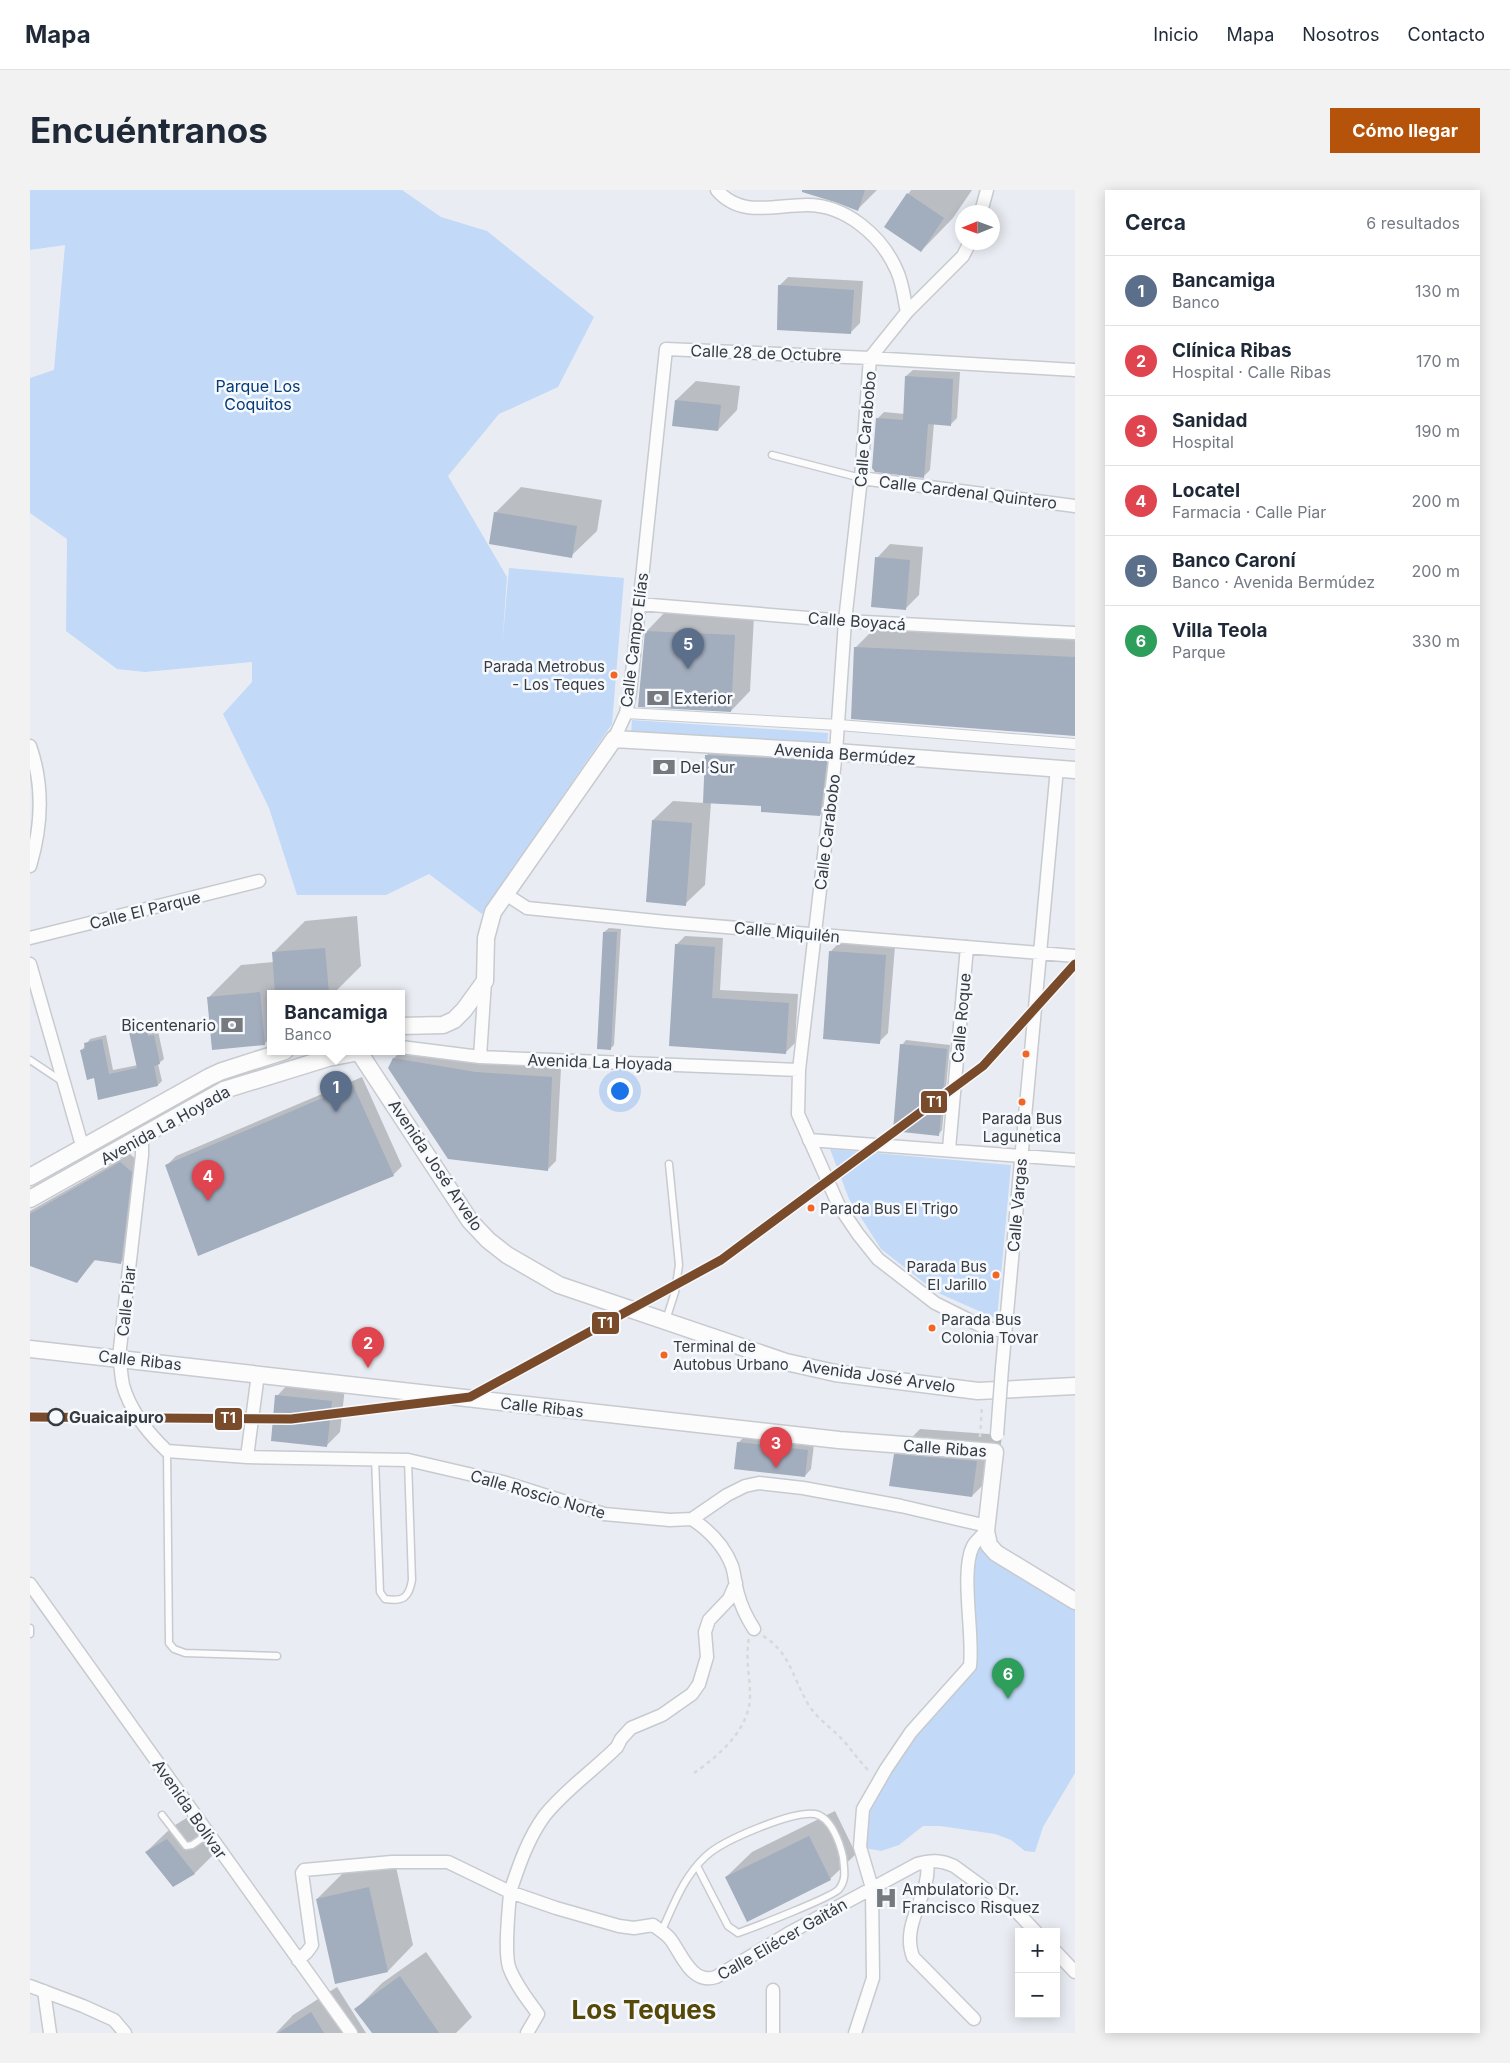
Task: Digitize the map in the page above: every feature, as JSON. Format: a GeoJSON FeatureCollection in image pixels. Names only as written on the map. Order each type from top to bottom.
{"type":"FeatureCollection","features":[{"type":"Feature","properties":{"kind":"street"},"geometry":{"type":"LineString","coordinates":[[717,190],[724,198],[734,204],[754,208],[823,206],[839,211],[854,220],[867,230],[889,255],[898,272],[906,312]]}},
{"type":"Feature","properties":{"kind":"street"},"geometry":{"type":"LineString","coordinates":[[984,205],[987,190]]}},
{"type":"Feature","properties":{"kind":"street","name":"Calle Carabobo"},"geometry":{"type":"LineString","coordinates":[[966,250],[949,272],[906,312],[870,358],[861,478],[845,621],[839,725],[799,1070],[798,1114],[839,1206],[878,1259],[938,1305],[985,1328],[1006,1331]]}},
{"type":"Feature","properties":{"kind":"street","name":"Calle 28 de Octubre"},"geometry":{"type":"LineString","coordinates":[[666,349],[1075,370]]}},
{"type":"Feature","properties":{"kind":"street","name":"Calle Campo Elías"},"geometry":{"type":"LineString","coordinates":[[485,980],[486,938],[492,912],[614,740],[626,713],[630,692],[666,349]]}},
{"type":"Feature","properties":{"kind":"street","name":"Calle Cardenal Quintero"},"geometry":{"type":"LineString","coordinates":[[861,478],[1075,506]]}},
{"type":"Feature","properties":{"kind":"street","name":"Calle Boyacá"},"geometry":{"type":"LineString","coordinates":[[639,604],[845,621],[1075,633]]}},
{"type":"Feature","properties":{"kind":"street","name":"Avenida Bermúdez"},"geometry":{"type":"LineString","coordinates":[[626,713],[839,725],[1075,744]]}},
{"type":"Feature","properties":{"kind":"street","name":"Avenida Bermúdez"},"geometry":{"type":"LineString","coordinates":[[614,740],[836,752],[1075,770]]}},
{"type":"Feature","properties":{"kind":"street"},"geometry":{"type":"LineString","coordinates":[[30,746],[37,766],[41,799],[40,822],[30,866]]}},
{"type":"Feature","properties":{"kind":"street","name":"Calle Vargas"},"geometry":{"type":"LineString","coordinates":[[996,1442],[1057,768]]}},
{"type":"Feature","properties":{"kind":"street","name":"Calle El Parque"},"geometry":{"type":"LineString","coordinates":[[30,938],[259,881]]}},
{"type":"Feature","properties":{"kind":"street","name":"Calle Miquilén"},"geometry":{"type":"LineString","coordinates":[[504,893],[527,908],[666,922],[1075,956]]}},
{"type":"Feature","properties":{"kind":"street","name":"Calle Roque"},"geometry":{"type":"LineString","coordinates":[[949,1149],[967,947]]}},
{"type":"Feature","properties":{"kind":"street"},"geometry":{"type":"LineString","coordinates":[[30,964],[83,1149]]}},
{"type":"Feature","properties":{"kind":"street"},"geometry":{"type":"LineString","coordinates":[[405,1026],[443,1025],[454,1020],[464,1010],[485,980]]}},
{"type":"Feature","properties":{"kind":"street"},"geometry":{"type":"LineString","coordinates":[[480,1057],[485,980]]}},
{"type":"Feature","properties":{"kind":"street","name":"Avenida La Hoyada"},"geometry":{"type":"LineString","coordinates":[[405,1048],[480,1057],[799,1070]]}},
{"type":"Feature","properties":{"kind":"street","name":"Avenida La Hoyada"},"geometry":{"type":"LineString","coordinates":[[30,1177],[209,1077],[272,1055]]}},
{"type":"Feature","properties":{"kind":"street","name":"Avenida La Hoyada"},"geometry":{"type":"LineString","coordinates":[[30,1200],[224,1090],[343,1055]]}},
{"type":"Feature","properties":{"kind":"street","name":"Avenida José Arvelo"},"geometry":{"type":"LineString","coordinates":[[365,1055],[470,1221],[488,1240],[507,1255],[559,1285],[786,1362],[835,1373],[971,1390],[1075,1386]]}},
{"type":"Feature","properties":{"kind":"street","name":"Calle Piar"},"geometry":{"type":"LineString","coordinates":[[142,1138],[142,1156],[119,1358],[124,1386],[130,1400],[150,1433],[167,1451]]}},
{"type":"Feature","properties":{"kind":"street"},"geometry":{"type":"LineString","coordinates":[[809,1140],[949,1149],[1075,1160]]}},
{"type":"Feature","properties":{"kind":"street","name":"Calle Ribas"},"geometry":{"type":"LineString","coordinates":[[30,1349],[839,1440],[996,1442]]}},
{"type":"Feature","properties":{"kind":"street"},"geometry":{"type":"LineString","coordinates":[[247,1457],[258,1374]]}},
{"type":"Feature","properties":{"kind":"street"},"geometry":{"type":"LineString","coordinates":[[996,1442],[987,1529],[989,1545],[996,1554],[1075,1601]]}},
{"type":"Feature","properties":{"kind":"street","name":"Calle Roscio Norte"},"geometry":{"type":"LineString","coordinates":[[167,1451],[247,1457],[408,1460],[503,1482],[604,1514],[670,1520],[692,1518],[727,1495],[745,1486],[759,1483],[803,1488],[901,1506],[987,1529]]}},
{"type":"Feature","properties":{"kind":"street"},"geometry":{"type":"LineString","coordinates":[[692,1518],[707,1528],[719,1542],[732,1566],[738,1593],[748,1622],[752,1627]]}},
{"type":"Feature","properties":{"kind":"street"},"geometry":{"type":"LineString","coordinates":[[855,2033],[873,1978],[872,1888],[860,1847],[863,1809],[912,1732],[970,1666],[972,1652],[968,1570],[973,1546],[987,1529]]}},
{"type":"Feature","properties":{"kind":"street"},"geometry":{"type":"LineString","coordinates":[[527,2033],[538,2014],[524,1995],[509,1966],[507,1929],[510,1892],[519,1862],[546,1815],[573,1786],[617,1747],[621,1739],[632,1728],[662,1716],[692,1694],[699,1684],[708,1657],[705,1632],[708,1620],[729,1599],[736,1583]]}},
{"type":"Feature","properties":{"kind":"street","name":"Avenida Bolívar"},"geometry":{"type":"LineString","coordinates":[[30,1584],[351,2033]]}},
{"type":"Feature","properties":{"kind":"street"},"geometry":{"type":"LineString","coordinates":[[974,2019],[913,1957],[910,1951],[909,1934],[928,1873],[927,1862],[944,1861],[954,1866],[1017,1912],[1032,1928]]}},
{"type":"Feature","properties":{"kind":"street"},"geometry":{"type":"LineString","coordinates":[[298,1960],[312,1945],[302,1873],[304,1870],[392,1862],[448,1862],[510,1892],[598,1921],[629,1928],[653,1925],[662,1930]]}},
{"type":"Feature","properties":{"kind":"street","name":"Calle Eliécer Gaitán"},"geometry":{"type":"LineString","coordinates":[[662,1930],[672,1941],[696,1976],[713,1979],[790,1932],[917,1864],[927,1862]]}},
{"type":"Feature","properties":{"kind":"street"},"geometry":{"type":"LineString","coordinates":[[1060,1956],[1075,1972]]}},
{"type":"Feature","properties":{"kind":"street"},"geometry":{"type":"LineString","coordinates":[[30,1986],[114,2020],[125,2033]]}},
{"type":"Feature","properties":{"kind":"street"},"geometry":{"type":"LineString","coordinates":[[773,1990],[773,2033]]}},
{"type":"Feature","properties":{"kind":"street"},"geometry":{"type":"LineString","coordinates":[[44,1991],[50,2033]]}},
{"type":"Feature","properties":{"kind":"lane"},"geometry":{"type":"LineString","coordinates":[[772,456],[861,478]]}},
{"type":"Feature","properties":{"kind":"lane"},"geometry":{"type":"LineString","coordinates":[[30,1060],[64,1083]]}},
{"type":"Feature","properties":{"kind":"lane"},"geometry":{"type":"LineString","coordinates":[[666,1321],[675,1292],[679,1265],[669,1164]]}},
{"type":"Feature","properties":{"kind":"lane"},"geometry":{"type":"LineString","coordinates":[[167,1451],[169,1643],[174,1649],[185,1653],[277,1656]]}},
{"type":"Feature","properties":{"kind":"lane"},"geometry":{"type":"LineString","coordinates":[[375,1458],[380,1592],[385,1599],[393,1600],[405,1598],[410,1592],[412,1580],[408,1460]]}},
{"type":"Feature","properties":{"kind":"lane"},"geometry":{"type":"LineString","coordinates":[[30,1628],[30,1634]]}},
{"type":"Feature","properties":{"kind":"lane"},"geometry":{"type":"LineString","coordinates":[[662,1930],[685,1881],[697,1866],[707,1855],[765,1825],[796,1815],[816,1814],[825,1820],[834,1832],[842,1853],[846,1876],[838,1891],[759,1926],[738,1933],[728,1926],[697,1866]]}},
{"type":"Feature","properties":{"kind":"lane"},"geometry":{"type":"LineString","coordinates":[[162,1815],[186,1846],[192,1846],[208,1834]]}},
{"type":"Feature","properties":{"kind":"path"},"geometry":{"type":"LineString","coordinates":[[971,1390],[982,1402],[980,1440],[996,1442]]}},
{"type":"Feature","properties":{"kind":"path"},"geometry":{"type":"LineString","coordinates":[[752,1627],[775,1643],[794,1671],[810,1707],[880,1780]]}},
{"type":"Feature","properties":{"kind":"path"},"geometry":{"type":"LineString","coordinates":[[694,1773],[711,1762],[742,1726],[750,1695],[748,1645],[752,1634],[752,1627]]}},
{"type":"Feature","properties":{"kind":"green space","name":"Parque Los Coquitos"},"geometry":{"type":"Polygon","coordinates":[[[30,190],[402,190],[441,217],[487,231],[594,317],[558,387],[499,414],[448,476],[507,577],[502,647],[509,568],[624,578],[612,724],[482,914],[429,874],[386,895],[297,895],[269,808],[223,714],[252,682],[252,662],[145,672],[117,669],[66,631],[67,539],[30,513],[30,378],[54,370],[65,245],[30,250],[30,190]]]}},
{"type":"Feature","properties":{"kind":"green space"},"geometry":{"type":"Polygon","coordinates":[[[632,720],[828,733],[827,747],[631,734],[632,720]]]}},
{"type":"Feature","properties":{"kind":"green space"},"geometry":{"type":"Polygon","coordinates":[[[830,1149],[1011,1165],[997,1319],[936,1292],[881,1249],[849,1199],[830,1149]]]}},
{"type":"Feature","properties":{"kind":"green space"},"geometry":{"type":"Polygon","coordinates":[[[989,1545],[1075,1601],[1075,1773],[1043,1827],[1035,1852],[1025,1851],[1011,1840],[995,1834],[940,1826],[923,1826],[899,1845],[881,1851],[860,1847],[863,1809],[886,1769],[970,1666],[973,1546],[989,1545]]]}},
{"type":"Feature","properties":{"kind":"building"},"geometry":{"type":"Polygon","coordinates":[[[802,190],[865,190],[858,211],[802,192],[802,190]]]}},
{"type":"Feature","properties":{"kind":"building"},"geometry":{"type":"Polygon","coordinates":[[[907,193],[944,218],[921,252],[884,227],[907,193]]]}},
{"type":"Feature","properties":{"kind":"building"},"geometry":{"type":"Polygon","coordinates":[[[778,285],[854,290],[851,334],[777,330],[778,285]]]}},
{"type":"Feature","properties":{"kind":"building"},"geometry":{"type":"Polygon","coordinates":[[[905,376],[953,379],[951,426],[928,424],[924,478],[875,472],[872,468],[876,418],[903,420],[905,376]]]}},
{"type":"Feature","properties":{"kind":"building"},"geometry":{"type":"Polygon","coordinates":[[[675,400],[721,405],[718,431],[672,426],[675,400]]]}},
{"type":"Feature","properties":{"kind":"building"},"geometry":{"type":"Polygon","coordinates":[[[494,512],[577,526],[572,558],[489,544],[494,512]]]}},
{"type":"Feature","properties":{"kind":"building"},"geometry":{"type":"Polygon","coordinates":[[[875,557],[910,560],[906,610],[871,607],[875,557]]]}},
{"type":"Feature","properties":{"kind":"building"},"geometry":{"type":"Polygon","coordinates":[[[645,631],[735,635],[731,712],[638,707],[645,631]]]}},
{"type":"Feature","properties":{"kind":"building"},"geometry":{"type":"Polygon","coordinates":[[[854,647],[1075,657],[1075,736],[851,719],[854,647]]]}},
{"type":"Feature","properties":{"kind":"building"},"geometry":{"type":"Polygon","coordinates":[[[705,755],[827,761],[820,816],[761,812],[761,806],[703,803],[705,755]]]}},
{"type":"Feature","properties":{"kind":"building"},"geometry":{"type":"Polygon","coordinates":[[[652,820],[692,823],[686,906],[646,902],[652,820]]]}},
{"type":"Feature","properties":{"kind":"building"},"geometry":{"type":"Polygon","coordinates":[[[603,932],[617,932],[611,1050],[597,1049],[603,932]]]}},
{"type":"Feature","properties":{"kind":"building"},"geometry":{"type":"Polygon","coordinates":[[[675,944],[715,947],[712,998],[789,1003],[786,1054],[669,1046],[675,944]]]}},
{"type":"Feature","properties":{"kind":"building"},"geometry":{"type":"Polygon","coordinates":[[[325,948],[329,990],[275,990],[272,952],[325,948]]]}},
{"type":"Feature","properties":{"kind":"building"},"geometry":{"type":"Polygon","coordinates":[[[829,951],[886,955],[880,1044],[823,1039],[829,951]]]}},
{"type":"Feature","properties":{"kind":"building"},"geometry":{"type":"Polygon","coordinates":[[[260,992],[265,1045],[212,1050],[207,997],[260,992]]]}},
{"type":"Feature","properties":{"kind":"building"},"geometry":{"type":"Polygon","coordinates":[[[147,1028],[148,1036],[154,1035],[160,1064],[154,1066],[158,1086],[98,1100],[94,1078],[87,1080],[80,1050],[85,1049],[84,1043],[102,1039],[109,1074],[137,1068],[129,1032],[147,1028]]]}},
{"type":"Feature","properties":{"kind":"building"},"geometry":{"type":"Polygon","coordinates":[[[900,1044],[947,1049],[939,1136],[893,1131],[900,1044]]]}},
{"type":"Feature","properties":{"kind":"building"},"geometry":{"type":"Polygon","coordinates":[[[393,1058],[475,1072],[552,1077],[548,1171],[448,1159],[388,1068],[393,1058]]]}},
{"type":"Feature","properties":{"kind":"building"},"geometry":{"type":"Polygon","coordinates":[[[353,1085],[394,1176],[198,1256],[165,1165],[353,1085]]]}},
{"type":"Feature","properties":{"kind":"building"},"geometry":{"type":"Polygon","coordinates":[[[120,1162],[132,1172],[121,1264],[94,1260],[77,1283],[30,1266],[30,1214],[120,1162]]]}},
{"type":"Feature","properties":{"kind":"building"},"geometry":{"type":"Polygon","coordinates":[[[275,1395],[332,1401],[327,1447],[271,1441],[275,1395]]]}},
{"type":"Feature","properties":{"kind":"building"},"geometry":{"type":"Polygon","coordinates":[[[737,1442],[808,1450],[805,1477],[734,1469],[737,1442]]]}},
{"type":"Feature","properties":{"kind":"building"},"geometry":{"type":"Polygon","coordinates":[[[894,1454],[977,1461],[972,1497],[889,1486],[894,1454]]]}},
{"type":"Feature","properties":{"kind":"building"},"geometry":{"type":"Polygon","coordinates":[[[809,1836],[831,1880],[747,1922],[725,1877],[809,1836]]]}},
{"type":"Feature","properties":{"kind":"building"},"geometry":{"type":"Polygon","coordinates":[[[167,1839],[195,1874],[173,1887],[145,1852],[167,1839]]]}},
{"type":"Feature","properties":{"kind":"building"},"geometry":{"type":"Polygon","coordinates":[[[369,1887],[388,1972],[335,1984],[316,1899],[369,1887]]]}},
{"type":"Feature","properties":{"kind":"building"},"geometry":{"type":"Polygon","coordinates":[[[400,1976],[439,2033],[372,2033],[354,2009],[400,1976]]]}},
{"type":"Feature","properties":{"kind":"building"},"geometry":{"type":"Polygon","coordinates":[[[311,2012],[324,2033],[278,2033],[311,2012]]]}},
{"type":"Feature","properties":{"kind":"transit line","name":"T1"},"geometry":{"type":"LineString","coordinates":[[30,1417],[291,1419],[470,1397],[721,1260],[983,1066],[1075,964]]}},
{"type":"Feature","properties":{"kind":"place","name":"Banco Caroní"},"geometry":{"type":"Point","coordinates":[688,669]}},
{"type":"Feature","properties":{"kind":"place","name":"Parada Metrobus - Los Teques"},"geometry":{"type":"Point","coordinates":[614,675]}},
{"type":"Feature","properties":{"kind":"place","name":"Exterior"},"geometry":{"type":"Point","coordinates":[658,698]}},
{"type":"Feature","properties":{"kind":"place","name":"Del Sur"},"geometry":{"type":"Point","coordinates":[664,767]}},
{"type":"Feature","properties":{"kind":"place","name":"Bicentenario"},"geometry":{"type":"Point","coordinates":[232,1025]}},
{"type":"Feature","properties":{"kind":"place","name":"Parada Bus Lagunetica"},"geometry":{"type":"Point","coordinates":[1022,1102]}},
{"type":"Feature","properties":{"kind":"place","name":"Bancamiga"},"geometry":{"type":"Point","coordinates":[336,1112]}},
{"type":"Feature","properties":{"kind":"place","name":"Locatel"},"geometry":{"type":"Point","coordinates":[208,1201]}},
{"type":"Feature","properties":{"kind":"place","name":"Parada Bus El Trigo"},"geometry":{"type":"Point","coordinates":[811,1208]}},
{"type":"Feature","properties":{"kind":"place","name":"Parada Bus El Jarillo"},"geometry":{"type":"Point","coordinates":[996,1275]}},
{"type":"Feature","properties":{"kind":"place","name":"Parada Bus Colonia Tovar"},"geometry":{"type":"Point","coordinates":[932,1328]}},
{"type":"Feature","properties":{"kind":"place","name":"Terminal de Autobus Urbano"},"geometry":{"type":"Point","coordinates":[664,1355]}},
{"type":"Feature","properties":{"kind":"place","name":"Clínica Ribas"},"geometry":{"type":"Point","coordinates":[368,1368]}},
{"type":"Feature","properties":{"kind":"place","name":"Guaicaipuro"},"geometry":{"type":"Point","coordinates":[56,1417]}},
{"type":"Feature","properties":{"kind":"place","name":"Sanidad"},"geometry":{"type":"Point","coordinates":[776,1468]}},
{"type":"Feature","properties":{"kind":"place","name":"Villa Teola"},"geometry":{"type":"Point","coordinates":[1008,1699]}},
{"type":"Feature","properties":{"kind":"place","name":"Ambulatorio Dr. Francisco Risquez"},"geometry":{"type":"Point","coordinates":[886,1898]}},
{"type":"Feature","properties":{"kind":"district","name":"Los Teques"},"geometry":{"type":"Point","coordinates":[644,2010]}}]}
